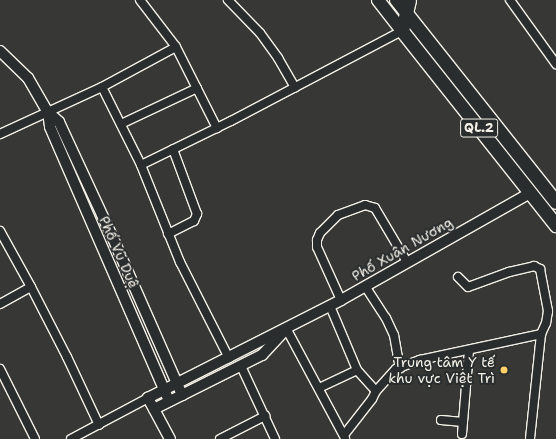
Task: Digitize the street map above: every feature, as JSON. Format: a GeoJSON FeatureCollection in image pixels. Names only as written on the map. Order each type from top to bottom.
{"type":"FeatureCollection","features":[{"type":"Feature","properties":{"kind":"highway"},"geometry":{"type":"LineString","coordinates":[[402,31],[409,0]]}},
{"type":"Feature","properties":{"kind":"highway","name":"QL.2"},"geometry":{"type":"LineString","coordinates":[[406,14],[556,202]]}},
{"type":"Feature","properties":{"kind":"highway","name":"QL.2"},"geometry":{"type":"LineString","coordinates":[[402,31],[556,225]]}},
{"type":"Feature","properties":{"kind":"main road","name":"QL.2"},"geometry":{"type":"LineString","coordinates":[[378,0],[402,31]]}},
{"type":"Feature","properties":{"kind":"main road","name":"QL.2"},"geometry":{"type":"LineString","coordinates":[[396,0],[406,14]]}},
{"type":"Feature","properties":{"kind":"street"},"geometry":{"type":"LineString","coordinates":[[140,0],[176,47],[217,128]]}},
{"type":"Feature","properties":{"kind":"street"},"geometry":{"type":"LineString","coordinates":[[228,0],[260,33],[278,58],[295,88]]}},
{"type":"Feature","properties":{"kind":"street"},"geometry":{"type":"LineString","coordinates":[[510,0],[556,64]]}},
{"type":"Feature","properties":{"kind":"street"},"geometry":{"type":"LineString","coordinates":[[141,165],[295,88],[402,31]]}},
{"type":"Feature","properties":{"kind":"street"},"geometry":{"type":"LineString","coordinates":[[0,134],[102,87],[176,47]]}},
{"type":"Feature","properties":{"kind":"street","name":"Phố Vũ Duệ"},"geometry":{"type":"LineString","coordinates":[[0,51],[28,78],[48,112],[59,122],[112,236],[182,395]]}},
{"type":"Feature","properties":{"kind":"street"},"geometry":{"type":"LineString","coordinates":[[102,87],[141,165],[168,234],[229,358]]}},
{"type":"Feature","properties":{"kind":"street"},"geometry":{"type":"LineString","coordinates":[[121,124],[197,88]]}},
{"type":"Feature","properties":{"kind":"street","name":"Phố Vũ Duệ"},"geometry":{"type":"LineString","coordinates":[[48,112],[50,127],[169,401]]}},
{"type":"Feature","properties":{"kind":"street"},"geometry":{"type":"LineString","coordinates":[[168,234],[194,221],[197,214],[173,149]]}},
{"type":"Feature","properties":{"kind":"street","name":"Phố Xuân Nương"},"geometry":{"type":"LineString","coordinates":[[71,439],[148,398],[330,306],[530,193]]}},
{"type":"Feature","properties":{"kind":"street"},"geometry":{"type":"LineString","coordinates":[[341,300],[317,247],[317,240],[320,233],[338,215],[365,205],[375,208],[407,262]]}},
{"type":"Feature","properties":{"kind":"street"},"geometry":{"type":"LineString","coordinates":[[0,232],[31,287],[67,357],[99,425]]}},
{"type":"Feature","properties":{"kind":"street"},"geometry":{"type":"LineString","coordinates":[[458,277],[468,287],[509,272],[534,266],[540,269],[547,305],[546,323],[542,334],[530,439]]}},
{"type":"Feature","properties":{"kind":"street"},"geometry":{"type":"LineString","coordinates":[[365,286],[386,318],[394,335],[400,368]]}},
{"type":"Feature","properties":{"kind":"street"},"geometry":{"type":"LineString","coordinates":[[0,304],[31,287]]}},
{"type":"Feature","properties":{"kind":"street"},"geometry":{"type":"LineString","coordinates":[[330,306],[357,370],[376,391]]}},
{"type":"Feature","properties":{"kind":"street"},"geometry":{"type":"LineString","coordinates":[[286,328],[345,437],[376,391],[387,378],[400,368],[420,360],[469,351],[542,334]]}},
{"type":"Feature","properties":{"kind":"street","name":"Phố Xuân Nương"},"geometry":{"type":"LineString","coordinates":[[154,409],[265,353],[286,328]]}},
{"type":"Feature","properties":{"kind":"street"},"geometry":{"type":"LineString","coordinates":[[462,434],[469,351]]}},
{"type":"Feature","properties":{"kind":"street"},"geometry":{"type":"LineString","coordinates":[[241,366],[275,439]]}},
{"type":"Feature","properties":{"kind":"street"},"geometry":{"type":"LineString","coordinates":[[0,369],[35,439]]}},
{"type":"Feature","properties":{"kind":"street"},"geometry":{"type":"LineString","coordinates":[[319,388],[357,370]]}},
{"type":"Feature","properties":{"kind":"street"},"geometry":{"type":"LineString","coordinates":[[148,398],[170,439]]}},
{"type":"Feature","properties":{"kind":"street"},"geometry":{"type":"LineString","coordinates":[[220,439],[234,436],[265,416]]}},
{"type":"Feature","properties":{"kind":"street"},"geometry":{"type":"LineString","coordinates":[[441,420],[463,422]]}},
{"type":"Feature","properties":{"kind":"place","name":"Trung tâm Y tế khu vực Việt Trì"},"geometry":{"type":"Point","coordinates":[504,370]}}]}
